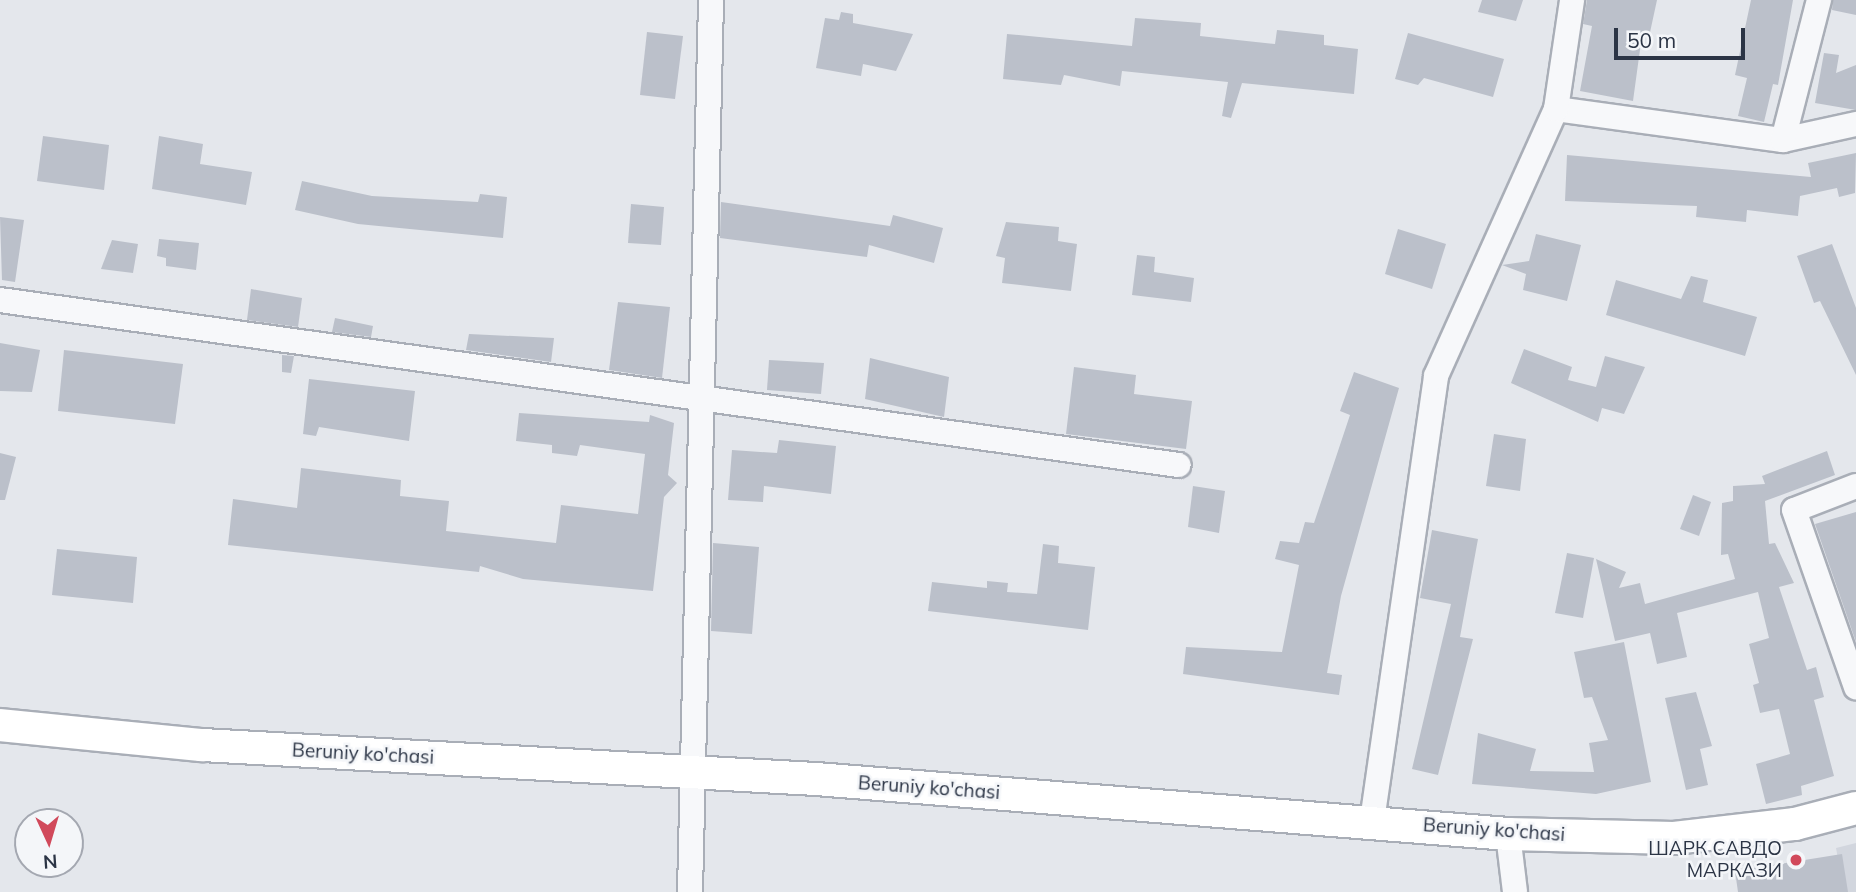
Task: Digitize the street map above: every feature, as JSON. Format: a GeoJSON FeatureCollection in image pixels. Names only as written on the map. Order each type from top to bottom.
{"type":"FeatureCollection","features":[{"type":"Feature","properties":{"kind":"main road","name":"Beruniy ko'chasi"},"geometry":{"type":"LineString","coordinates":[[0,725],[202,745],[689,772],[1371,821],[1508,834],[1674,838],[1795,824],[1856,808]]}},
{"type":"Feature","properties":{"kind":"street"},"geometry":{"type":"LineString","coordinates":[[690,892],[689,772],[710,0]]}},
{"type":"Feature","properties":{"kind":"street"},"geometry":{"type":"LineString","coordinates":[[1371,821],[1436,376],[1556,109],[1572,0]]}},
{"type":"Feature","properties":{"kind":"street"},"geometry":{"type":"LineString","coordinates":[[1783,140],[1819,0]]}},
{"type":"Feature","properties":{"kind":"street"},"geometry":{"type":"LineString","coordinates":[[1556,109],[1783,140],[1856,124]]}},
{"type":"Feature","properties":{"kind":"street"},"geometry":{"type":"LineString","coordinates":[[0,300],[1179,465]]}},
{"type":"Feature","properties":{"kind":"street"},"geometry":{"type":"LineString","coordinates":[[1856,486],[1794,510],[1856,687]]}},
{"type":"Feature","properties":{"kind":"street"},"geometry":{"type":"LineString","coordinates":[[1508,834],[1515,892]]}},
{"type":"Feature","properties":{"kind":"shaded area"},"geometry":{"type":"Polygon","coordinates":[[[1856,843],[1856,892],[1844,892],[1836,848],[1856,843]]]}},
{"type":"Feature","properties":{"kind":"building"},"geometry":{"type":"Polygon","coordinates":[[[1482,0],[1523,0],[1516,21],[1478,12],[1482,0]]]}},
{"type":"Feature","properties":{"kind":"building"},"geometry":{"type":"Polygon","coordinates":[[[1587,0],[1657,0],[1649,37],[1642,35],[1633,101],[1580,91],[1592,26],[1583,24],[1587,0]]]}},
{"type":"Feature","properties":{"kind":"building"},"geometry":{"type":"Polygon","coordinates":[[[1751,0],[1793,0],[1778,85],[1773,84],[1764,122],[1738,116],[1747,78],[1735,75],[1751,0]]]}},
{"type":"Feature","properties":{"kind":"building"},"geometry":{"type":"Polygon","coordinates":[[[1833,0],[1856,0],[1856,15],[1832,10],[1833,0]]]}},
{"type":"Feature","properties":{"kind":"building"},"geometry":{"type":"Polygon","coordinates":[[[841,12],[853,14],[853,23],[913,34],[896,71],[863,64],[861,76],[816,68],[825,18],[839,20],[841,12]]]}},
{"type":"Feature","properties":{"kind":"building"},"geometry":{"type":"Polygon","coordinates":[[[1135,18],[1201,23],[1200,36],[1275,44],[1277,30],[1324,35],[1324,45],[1358,49],[1354,94],[1242,83],[1231,118],[1222,116],[1228,82],[1122,71],[1120,86],[1064,75],[1061,85],[1003,79],[1007,34],[1132,46],[1135,18]]]}},
{"type":"Feature","properties":{"kind":"building"},"geometry":{"type":"Polygon","coordinates":[[[647,32],[683,36],[675,99],[640,95],[647,32]]]}},
{"type":"Feature","properties":{"kind":"building"},"geometry":{"type":"Polygon","coordinates":[[[1408,33],[1504,59],[1493,97],[1424,78],[1418,85],[1395,79],[1408,33]]]}},
{"type":"Feature","properties":{"kind":"building"},"geometry":{"type":"Polygon","coordinates":[[[1824,53],[1839,55],[1836,73],[1856,65],[1856,110],[1815,103],[1824,53]]]}},
{"type":"Feature","properties":{"kind":"building"},"geometry":{"type":"Polygon","coordinates":[[[43,136],[109,145],[104,190],[37,181],[43,136]]]}},
{"type":"Feature","properties":{"kind":"building"},"geometry":{"type":"Polygon","coordinates":[[[159,136],[203,144],[200,164],[252,172],[246,205],[152,189],[159,136]]]}},
{"type":"Feature","properties":{"kind":"building"},"geometry":{"type":"Polygon","coordinates":[[[1856,153],[1855,193],[1839,197],[1837,188],[1800,196],[1798,216],[1747,210],[1746,222],[1696,217],[1697,206],[1565,201],[1567,155],[1811,177],[1808,163],[1856,153]]]}},
{"type":"Feature","properties":{"kind":"building"},"geometry":{"type":"Polygon","coordinates":[[[302,181],[372,196],[478,202],[480,194],[507,197],[503,238],[358,224],[295,210],[302,181]]]}},
{"type":"Feature","properties":{"kind":"building"},"geometry":{"type":"Polygon","coordinates":[[[721,202],[890,226],[893,215],[943,228],[934,263],[869,245],[867,257],[720,238],[721,202]]]}},
{"type":"Feature","properties":{"kind":"building"},"geometry":{"type":"Polygon","coordinates":[[[631,204],[664,207],[661,245],[628,243],[631,204]]]}},
{"type":"Feature","properties":{"kind":"building"},"geometry":{"type":"Polygon","coordinates":[[[0,217],[24,220],[15,282],[2,280],[0,217]]]}},
{"type":"Feature","properties":{"kind":"building"},"geometry":{"type":"Polygon","coordinates":[[[1006,222],[1059,227],[1058,241],[1077,244],[1071,291],[1002,283],[1005,258],[996,256],[1006,222]]]}},
{"type":"Feature","properties":{"kind":"building"},"geometry":{"type":"Polygon","coordinates":[[[1398,229],[1446,244],[1432,289],[1385,274],[1398,229]]]}},
{"type":"Feature","properties":{"kind":"building"},"geometry":{"type":"Polygon","coordinates":[[[1536,234],[1581,245],[1567,301],[1523,290],[1526,274],[1502,265],[1529,261],[1536,234]]]}},
{"type":"Feature","properties":{"kind":"building"},"geometry":{"type":"Polygon","coordinates":[[[159,239],[199,243],[196,270],[166,266],[166,258],[157,256],[159,239]]]}},
{"type":"Feature","properties":{"kind":"building"},"geometry":{"type":"Polygon","coordinates":[[[112,240],[138,244],[133,273],[101,269],[112,240]]]}},
{"type":"Feature","properties":{"kind":"building"},"geometry":{"type":"Polygon","coordinates":[[[1832,244],[1856,308],[1856,375],[1820,301],[1814,303],[1797,256],[1832,244]]]}},
{"type":"Feature","properties":{"kind":"building"},"geometry":{"type":"Polygon","coordinates":[[[1137,255],[1155,257],[1154,272],[1194,278],[1191,302],[1132,295],[1137,255]]]}},
{"type":"Feature","properties":{"kind":"building"},"geometry":{"type":"Polygon","coordinates":[[[1691,276],[1708,280],[1703,302],[1757,317],[1745,356],[1606,315],[1616,280],[1681,299],[1691,276]]]}},
{"type":"Feature","properties":{"kind":"building"},"geometry":{"type":"Polygon","coordinates":[[[251,289],[302,298],[298,327],[247,320],[251,289]]]}},
{"type":"Feature","properties":{"kind":"building"},"geometry":{"type":"Polygon","coordinates":[[[618,302],[670,307],[662,378],[609,370],[618,302]]]}},
{"type":"Feature","properties":{"kind":"building"},"geometry":{"type":"Polygon","coordinates":[[[335,318],[373,326],[371,337],[332,332],[335,318]]]}},
{"type":"Feature","properties":{"kind":"building"},"geometry":{"type":"Polygon","coordinates":[[[469,334],[554,338],[551,362],[466,350],[469,334]]]}},
{"type":"Feature","properties":{"kind":"building"},"geometry":{"type":"Polygon","coordinates":[[[0,343],[40,350],[32,392],[0,391],[0,343]]]}},
{"type":"Feature","properties":{"kind":"building"},"geometry":{"type":"Polygon","coordinates":[[[1524,349],[1572,367],[1568,380],[1596,387],[1605,356],[1645,367],[1624,414],[1602,408],[1598,422],[1511,383],[1524,349]]]}},
{"type":"Feature","properties":{"kind":"building"},"geometry":{"type":"Polygon","coordinates":[[[64,350],[183,364],[175,424],[58,411],[64,350]]]}},
{"type":"Feature","properties":{"kind":"building"},"geometry":{"type":"Polygon","coordinates":[[[282,355],[294,356],[291,373],[282,372],[282,355]]]}},
{"type":"Feature","properties":{"kind":"building"},"geometry":{"type":"Polygon","coordinates":[[[870,358],[949,377],[944,417],[865,399],[870,358]]]}},
{"type":"Feature","properties":{"kind":"building"},"geometry":{"type":"Polygon","coordinates":[[[769,360],[824,363],[821,394],[767,390],[769,360]]]}},
{"type":"Feature","properties":{"kind":"building"},"geometry":{"type":"Polygon","coordinates":[[[1074,367],[1136,375],[1134,394],[1192,401],[1186,449],[1066,434],[1074,367]]]}},
{"type":"Feature","properties":{"kind":"building"},"geometry":{"type":"Polygon","coordinates":[[[1354,372],[1399,388],[1341,596],[1327,673],[1342,675],[1339,695],[1183,674],[1186,647],[1282,652],[1299,565],[1275,559],[1280,541],[1299,543],[1305,522],[1314,523],[1350,415],[1340,411],[1354,372]]]}},
{"type":"Feature","properties":{"kind":"building"},"geometry":{"type":"Polygon","coordinates":[[[309,379],[415,391],[409,441],[319,427],[316,436],[303,434],[309,379]]]}},
{"type":"Feature","properties":{"kind":"building"},"geometry":{"type":"Polygon","coordinates":[[[519,413],[649,422],[650,415],[674,423],[668,475],[677,483],[664,497],[653,591],[523,579],[480,566],[479,572],[228,545],[233,499],[297,508],[301,468],[401,480],[400,496],[449,501],[446,531],[556,543],[561,505],[638,514],[645,454],[580,445],[577,456],[552,453],[552,445],[516,441],[519,413]]]}},
{"type":"Feature","properties":{"kind":"building"},"geometry":{"type":"Polygon","coordinates":[[[1494,434],[1526,439],[1520,491],[1486,486],[1494,434]]]}},
{"type":"Feature","properties":{"kind":"building"},"geometry":{"type":"Polygon","coordinates":[[[779,440],[836,446],[831,494],[764,486],[763,502],[728,500],[732,450],[777,453],[779,440]]]}},
{"type":"Feature","properties":{"kind":"building"},"geometry":{"type":"Polygon","coordinates":[[[1827,451],[1835,475],[1765,501],[1769,544],[1775,543],[1794,583],[1779,587],[1807,670],[1816,667],[1824,697],[1814,700],[1834,776],[1801,786],[1802,795],[1766,804],[1756,764],[1790,754],[1779,709],[1760,713],[1753,685],[1759,683],[1749,644],[1769,638],[1758,592],[1677,613],[1687,657],[1657,664],[1650,633],[1615,641],[1596,559],[1626,572],[1619,588],[1640,583],[1645,604],[1735,579],[1728,554],[1721,555],[1722,503],[1733,501],[1733,486],[1765,484],[1762,476],[1827,451]]]}},
{"type":"Feature","properties":{"kind":"building"},"geometry":{"type":"Polygon","coordinates":[[[0,453],[16,457],[5,500],[0,500],[0,453]]]}},
{"type":"Feature","properties":{"kind":"building"},"geometry":{"type":"Polygon","coordinates":[[[1193,486],[1225,491],[1219,533],[1188,527],[1193,486]]]}},
{"type":"Feature","properties":{"kind":"building"},"geometry":{"type":"Polygon","coordinates":[[[1693,495],[1711,502],[1699,536],[1680,529],[1693,495]]]}},
{"type":"Feature","properties":{"kind":"building"},"geometry":{"type":"Polygon","coordinates":[[[1856,512],[1856,642],[1815,524],[1856,512]]]}},
{"type":"Feature","properties":{"kind":"building"},"geometry":{"type":"Polygon","coordinates":[[[1432,530],[1478,539],[1460,637],[1473,639],[1438,775],[1412,769],[1451,604],[1420,598],[1432,530]]]}},
{"type":"Feature","properties":{"kind":"building"},"geometry":{"type":"Polygon","coordinates":[[[713,543],[759,547],[752,634],[711,631],[713,543]]]}},
{"type":"Feature","properties":{"kind":"building"},"geometry":{"type":"Polygon","coordinates":[[[1043,544],[1059,546],[1058,563],[1095,567],[1088,630],[928,611],[932,582],[987,588],[987,581],[1008,583],[1007,592],[1037,594],[1043,544]]]}},
{"type":"Feature","properties":{"kind":"building"},"geometry":{"type":"Polygon","coordinates":[[[57,549],[137,557],[133,603],[52,595],[57,549]]]}},
{"type":"Feature","properties":{"kind":"building"},"geometry":{"type":"Polygon","coordinates":[[[1567,553],[1594,558],[1583,618],[1555,613],[1567,553]]]}},
{"type":"Feature","properties":{"kind":"building"},"geometry":{"type":"Polygon","coordinates":[[[1624,642],[1651,782],[1596,794],[1472,784],[1478,733],[1536,749],[1530,771],[1594,772],[1589,743],[1608,740],[1592,697],[1584,698],[1574,652],[1624,642]]]}},
{"type":"Feature","properties":{"kind":"building"},"geometry":{"type":"Polygon","coordinates":[[[1696,692],[1712,746],[1700,749],[1708,785],[1686,790],[1665,698],[1696,692]]]}},
{"type":"Feature","properties":{"kind":"building"},"geometry":{"type":"Polygon","coordinates":[[[1842,854],[1848,892],[1738,892],[1735,871],[1842,854]]]}},
{"type":"Feature","properties":{"kind":"place","name":"ШАРК САВДО МАРКАЗИ"},"geometry":{"type":"Point","coordinates":[1796,860]}}]}
